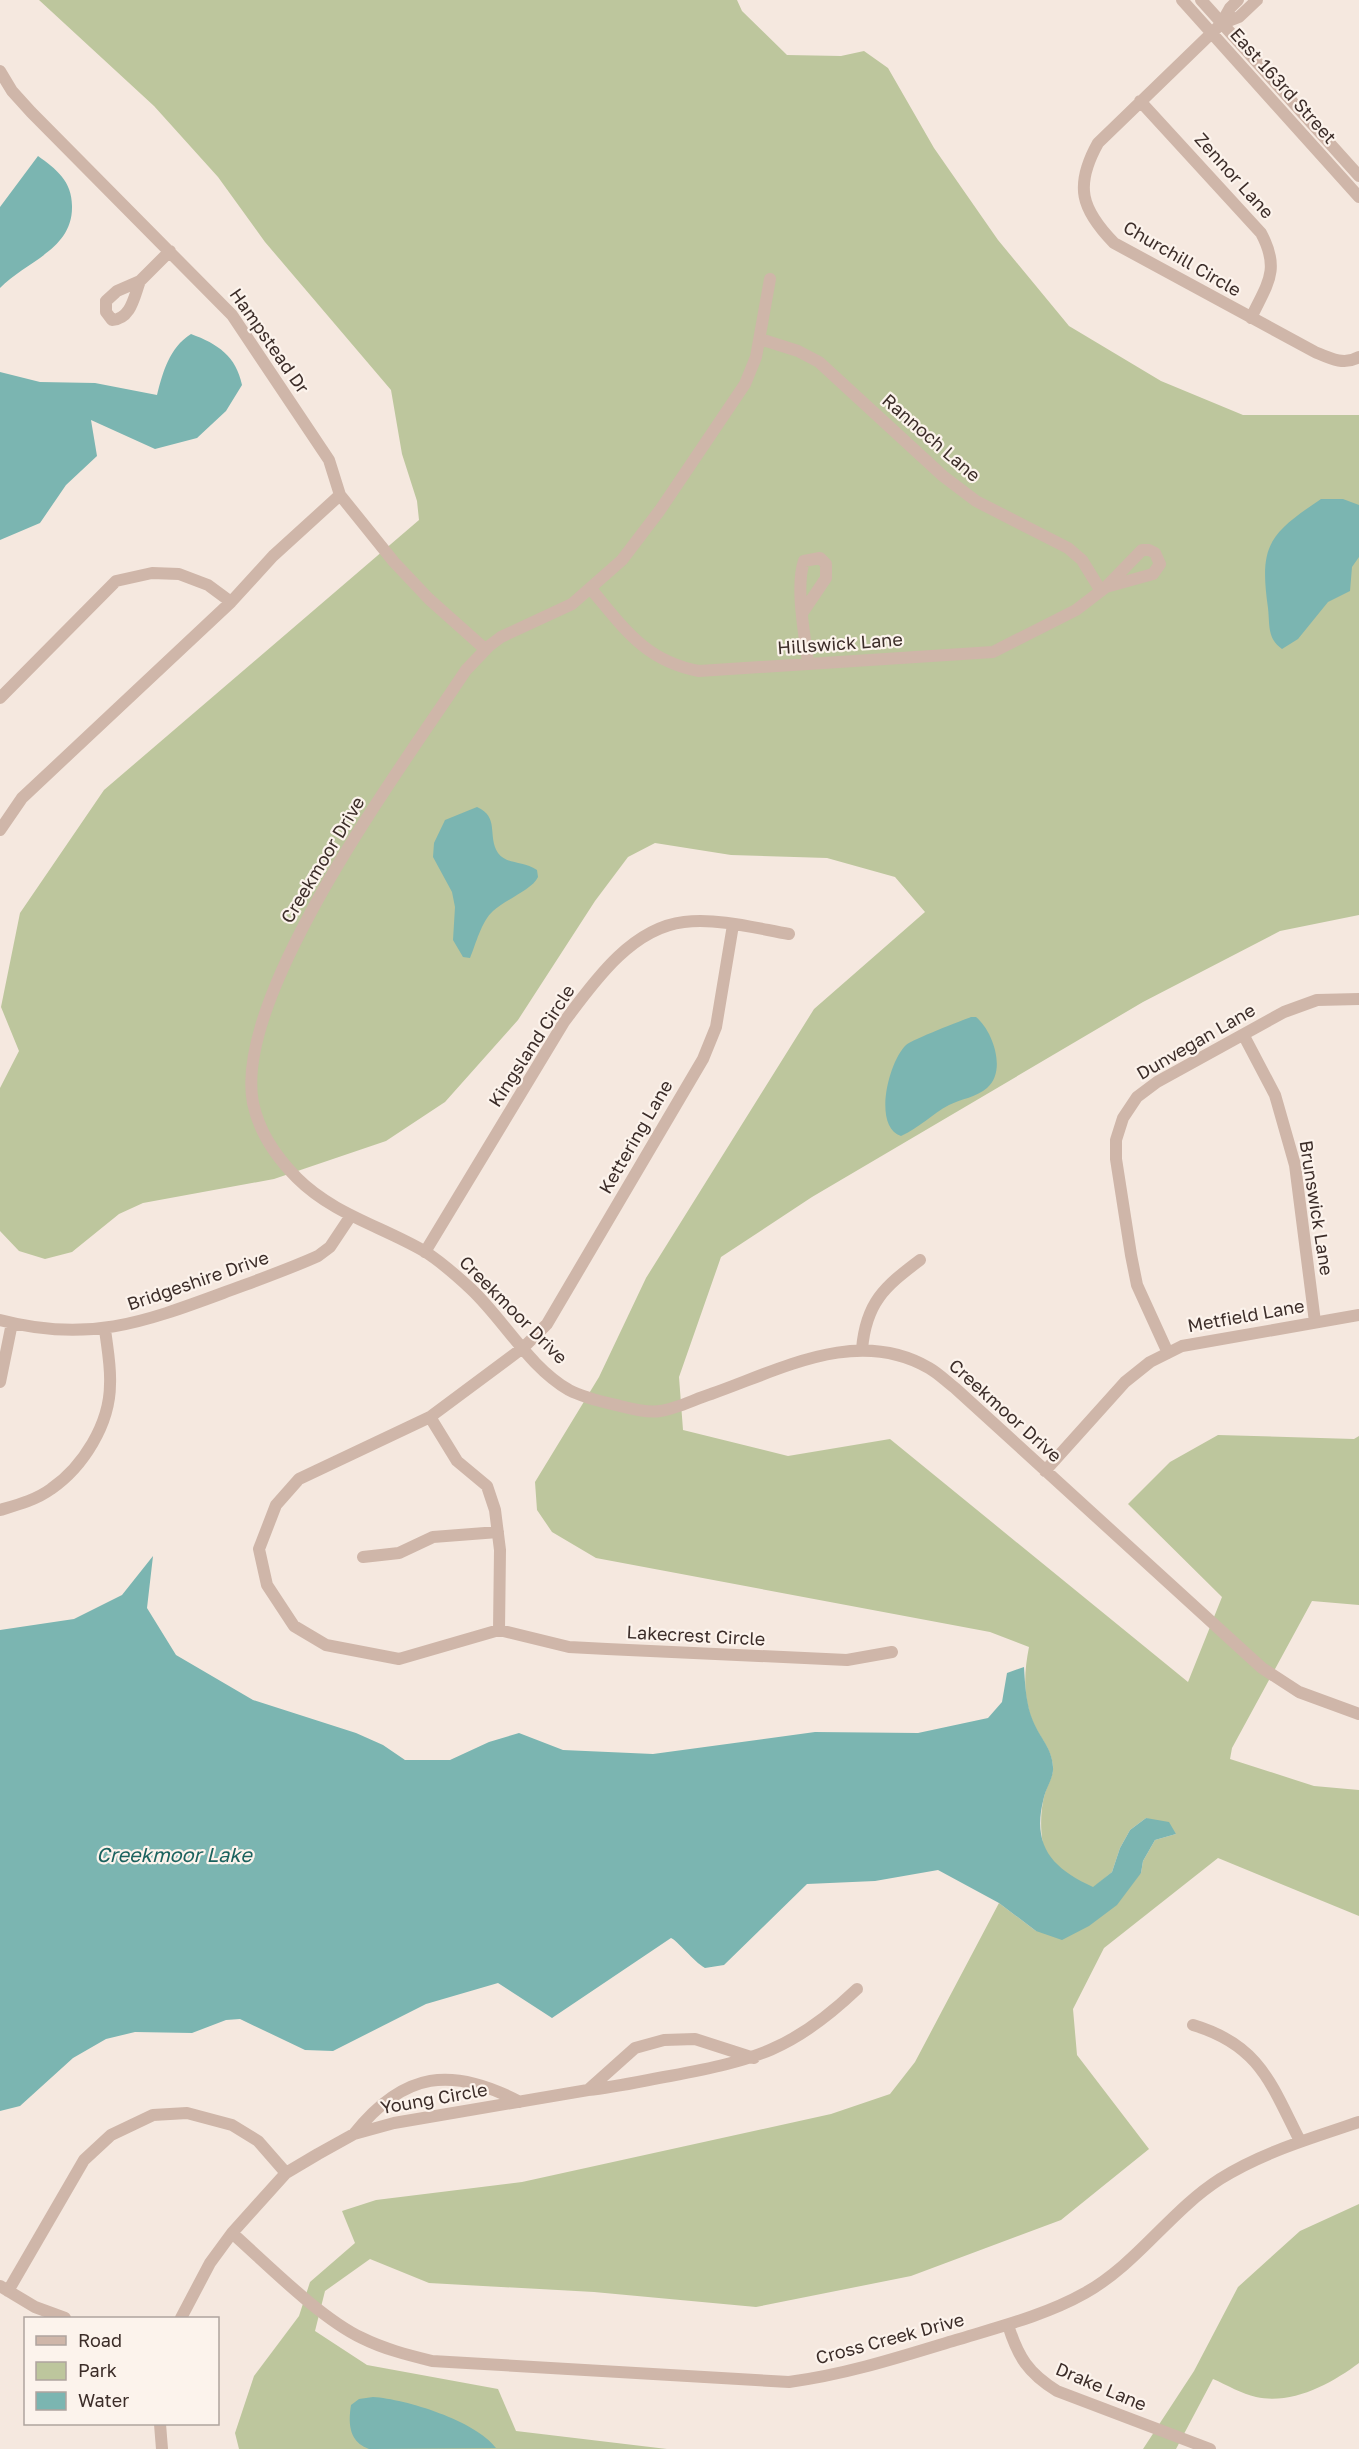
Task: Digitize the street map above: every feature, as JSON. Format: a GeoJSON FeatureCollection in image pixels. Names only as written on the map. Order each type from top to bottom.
{"type":"FeatureCollection","features":[{"type":"Feature","properties":{"kind":"street","name":"East 163rd Street"},"geometry":{"type":"LineString","coordinates":[[1182,0],[1359,197]]}},
{"type":"Feature","properties":{"kind":"street","name":"East 163rd Street"},"geometry":{"type":"LineString","coordinates":[[1201,0],[1359,176]]}},
{"type":"Feature","properties":{"kind":"street"},"geometry":{"type":"LineString","coordinates":[[1221,24],[1230,8],[1238,0]]}},
{"type":"Feature","properties":{"kind":"street"},"geometry":{"type":"LineString","coordinates":[[1221,24],[1239,17],[1257,0]]}},
{"type":"Feature","properties":{"kind":"street","name":"Churchill Circle"},"geometry":{"type":"LineString","coordinates":[[1221,24],[1098,143],[1088,161],[1082,182],[1084,201],[1090,214],[1114,243],[1251,318],[1334,360],[1347,361],[1359,357]]}},
{"type":"Feature","properties":{"kind":"street","name":"Hampstead Dr"},"geometry":{"type":"LineString","coordinates":[[0,71],[12,91],[31,112],[232,315],[329,460],[340,495],[394,562],[429,599],[485,649]]}},
{"type":"Feature","properties":{"kind":"street","name":"Zennor Lane"},"geometry":{"type":"LineString","coordinates":[[1140,101],[1262,233],[1270,249],[1272,276],[1251,318]]}},
{"type":"Feature","properties":{"kind":"street"},"geometry":{"type":"LineString","coordinates":[[140,281],[170,251]]}},
{"type":"Feature","properties":{"kind":"street","name":"Creekmoor Drive"},"geometry":{"type":"LineString","coordinates":[[770,279],[756,357],[745,384],[660,510],[621,560],[591,589],[572,604],[501,637],[485,649],[466,670],[354,839],[286,958],[256,1046],[252,1074],[253,1102],[259,1123],[272,1149],[297,1178],[326,1202],[425,1252],[471,1290],[535,1362],[568,1389],[599,1401],[660,1411],[804,1359],[833,1352],[862,1349],[902,1356],[929,1368],[955,1388],[1263,1668],[1299,1692],[1359,1714]]}},
{"type":"Feature","properties":{"kind":"street","name":"Rannoch Lane"},"geometry":{"type":"LineString","coordinates":[[760,339],[798,351],[819,362],[951,482],[976,501],[1068,548],[1082,560],[1104,589]]}},
{"type":"Feature","properties":{"kind":"street"},"geometry":{"type":"LineString","coordinates":[[0,830],[22,798],[231,602],[273,556],[340,495]]}},
{"type":"Feature","properties":{"kind":"street"},"geometry":{"type":"LineString","coordinates":[[0,698],[116,581],[152,573],[179,574],[208,585],[231,602]]}},
{"type":"Feature","properties":{"kind":"street","name":"Hillswick Lane"},"geometry":{"type":"LineString","coordinates":[[591,589],[629,634],[647,651],[670,663],[699,670],[993,652],[1076,610],[1104,589]]}},
{"type":"Feature","properties":{"kind":"street"},"geometry":{"type":"LineString","coordinates":[[803,612],[808,663]]}},
{"type":"Feature","properties":{"kind":"street","name":"Kingsland Circle"},"geometry":{"type":"LineString","coordinates":[[425,1252],[564,1022],[583,996],[626,950],[644,936],[664,926],[684,922],[734,925],[789,933]]}},
{"type":"Feature","properties":{"kind":"street","name":"Kettering Lane"},"geometry":{"type":"LineString","coordinates":[[524,1347],[547,1324],[703,1059],[716,1027],[734,925]]}},
{"type":"Feature","properties":{"kind":"street","name":"Dunvegan Lane"},"geometry":{"type":"LineString","coordinates":[[1168,1353],[1137,1285],[1116,1159],[1116,1140],[1123,1118],[1137,1097],[1157,1082],[1284,1012],[1317,1000],[1359,999]]}},
{"type":"Feature","properties":{"kind":"street","name":"Brunswick Lane"},"geometry":{"type":"LineString","coordinates":[[1244,1036],[1275,1095],[1295,1165],[1314,1322]]}},
{"type":"Feature","properties":{"kind":"street","name":"Bridgeshire Drive"},"geometry":{"type":"LineString","coordinates":[[6,1322],[59,1331],[105,1329],[146,1321],[300,1264],[330,1247],[350,1216]]}},
{"type":"Feature","properties":{"kind":"street"},"geometry":{"type":"LineString","coordinates":[[862,1349],[864,1329],[874,1303],[897,1277],[920,1260]]}},
{"type":"Feature","properties":{"kind":"street","name":"Metfield Lane"},"geometry":{"type":"LineString","coordinates":[[1045,1471],[1125,1382],[1150,1362],[1182,1346],[1359,1315]]}},
{"type":"Feature","properties":{"kind":"street"},"geometry":{"type":"LineString","coordinates":[[0,1382],[6,1322]]}},
{"type":"Feature","properties":{"kind":"street"},"geometry":{"type":"LineString","coordinates":[[0,1510],[28,1502],[51,1490],[71,1472],[89,1448],[104,1418],[110,1386],[105,1329]]}},
{"type":"Feature","properties":{"kind":"street","name":"Lakecrest Circle"},"geometry":{"type":"LineString","coordinates":[[524,1347],[430,1417],[299,1479],[276,1505],[259,1549],[267,1585],[294,1626],[326,1645],[399,1659],[499,1630],[569,1647],[607,1650],[847,1660],[892,1652]]}},
{"type":"Feature","properties":{"kind":"street"},"geometry":{"type":"LineString","coordinates":[[430,1417],[457,1461],[487,1486],[495,1509],[500,1551],[499,1630]]}},
{"type":"Feature","properties":{"kind":"street"},"geometry":{"type":"LineString","coordinates":[[363,1557],[399,1553],[433,1537],[498,1532]]}},
{"type":"Feature","properties":{"kind":"street","name":"Young Circle"},"geometry":{"type":"LineString","coordinates":[[182,2317],[210,2263],[232,2233],[285,2173],[354,2134],[394,2122],[615,2087],[754,2058],[809,2031],[857,1989]]}},
{"type":"Feature","properties":{"kind":"street"},"geometry":{"type":"LineString","coordinates":[[1193,2025],[1213,2031],[1233,2041],[1254,2058],[1269,2080],[1300,2141]]}},
{"type":"Feature","properties":{"kind":"street"},"geometry":{"type":"LineString","coordinates":[[588,2090],[635,2048],[664,2040],[695,2038],[754,2058]]}},
{"type":"Feature","properties":{"kind":"street","name":"Young Circle"},"geometry":{"type":"LineString","coordinates":[[354,2134],[367,2117],[398,2092],[428,2080],[460,2078],[490,2086],[520,2102]]}},
{"type":"Feature","properties":{"kind":"street"},"geometry":{"type":"LineString","coordinates":[[60,2317],[35,2307],[4,2288],[84,2160],[111,2135],[153,2115],[187,2113],[232,2125],[258,2141],[285,2173]]}},
{"type":"Feature","properties":{"kind":"street","name":"Cross Creek Drive"},"geometry":{"type":"LineString","coordinates":[[232,2233],[311,2302],[360,2337],[393,2351],[432,2361],[789,2382],[839,2375],[1008,2325],[1084,2294],[1111,2276],[1220,2179],[1265,2155],[1359,2122]]}},
{"type":"Feature","properties":{"kind":"street","name":"Drake Lane"},"geometry":{"type":"LineString","coordinates":[[1008,2325],[1017,2354],[1040,2380],[1058,2391],[1210,2449]]}},
{"type":"Feature","properties":{"kind":"street"},"geometry":{"type":"LineString","coordinates":[[160,2425],[162,2449]]}},
{"type":"Feature","properties":{"kind":"green space"},"geometry":{"type":"Polygon","coordinates":[[[39,0],[737,0],[742,11],[787,55],[841,56],[864,51],[888,68],[934,148],[998,240],[1069,326],[1161,381],[1243,415],[1359,415],[1359,915],[1280,931],[1143,1002],[812,1197],[721,1257],[679,1377],[683,1430],[788,1456],[890,1439],[1188,1682],[1222,1597],[1128,1504],[1170,1462],[1218,1435],[1354,1439],[1359,1436],[1359,1605],[1312,1601],[1232,1748],[1230,1759],[1314,1786],[1359,1790],[1359,1916],[1218,1858],[1104,1948],[1073,2009],[1077,2055],[1149,2149],[1061,2220],[911,2276],[756,2307],[594,2292],[429,2283],[370,2259],[325,2291],[315,2331],[367,2365],[498,2389],[516,2431],[667,2449],[239,2449],[235,2433],[254,2376],[299,2316],[310,2282],[355,2243],[342,2211],[376,2200],[522,2182],[831,2114],[890,2094],[915,2062],[999,1903],[1036,1931],[1141,1873],[1143,1861],[1155,1840],[1176,1834],[1146,1818],[1130,1830],[1120,1848],[1112,1872],[1093,1888],[1066,1873],[1048,1858],[1043,1846],[1041,1817],[1053,1766],[1047,1748],[1032,1720],[1027,1702],[1025,1675],[1029,1647],[990,1632],[596,1558],[552,1532],[537,1510],[535,1482],[599,1377],[646,1278],[814,1009],[925,912],[895,877],[827,858],[731,855],[655,843],[628,857],[595,901],[518,1020],[445,1102],[386,1141],[274,1179],[143,1203],[119,1214],[72,1252],[45,1259],[19,1251],[0,1231],[0,1088],[19,1051],[1,1007],[20,913],[104,790],[419,520],[417,501],[402,454],[391,390],[265,242],[218,177],[154,106],[39,0]]]}},
{"type":"Feature","properties":{"kind":"green space"},"geometry":{"type":"Polygon","coordinates":[[[1359,2204],[1359,2363],[1324,2385],[1283,2398],[1270,2399],[1251,2396],[1213,2379],[1176,2449],[1143,2449],[1194,2371],[1238,2287],[1300,2231],[1359,2204]]]}},
{"type":"Feature","properties":{"kind":"water"},"geometry":{"type":"Polygon","coordinates":[[[38,156],[62,176],[69,189],[72,206],[70,221],[65,234],[57,244],[0,288],[0,207],[38,156]]]}},
{"type":"Feature","properties":{"kind":"water"},"geometry":{"type":"Polygon","coordinates":[[[191,334],[210,342],[224,352],[235,366],[242,385],[226,411],[197,438],[155,449],[91,420],[97,456],[66,485],[40,523],[0,540],[0,372],[40,382],[95,383],[157,395],[172,353],[191,334]]]}},
{"type":"Feature","properties":{"kind":"water"},"geometry":{"type":"Polygon","coordinates":[[[1321,499],[1343,499],[1359,505],[1359,557],[1352,567],[1350,591],[1328,602],[1298,639],[1282,649],[1277,645],[1270,631],[1265,569],[1267,555],[1279,532],[1321,499]]]}},
{"type":"Feature","properties":{"kind":"water"},"geometry":{"type":"Polygon","coordinates":[[[477,807],[484,811],[491,821],[493,840],[498,853],[506,859],[537,870],[538,877],[530,886],[493,911],[482,927],[470,958],[463,957],[453,940],[455,907],[452,892],[433,857],[434,843],[445,820],[477,807]]]}},
{"type":"Feature","properties":{"kind":"water"},"geometry":{"type":"Polygon","coordinates":[[[976,1017],[982,1023],[992,1041],[997,1062],[993,1081],[983,1091],[949,1105],[901,1136],[892,1130],[887,1120],[885,1107],[889,1078],[900,1053],[910,1042],[976,1017]]]}},
{"type":"Feature","properties":{"kind":"water","name":"Creekmoor Lake"},"geometry":{"type":"Polygon","coordinates":[[[153,1556],[147,1608],[176,1655],[253,1700],[356,1733],[383,1745],[405,1760],[450,1760],[489,1742],[519,1733],[563,1750],[653,1754],[815,1732],[918,1733],[988,1718],[1002,1702],[1007,1673],[1024,1667],[1026,1694],[1031,1715],[1052,1760],[1053,1771],[1044,1797],[1040,1829],[1048,1853],[1056,1863],[1066,1872],[1093,1887],[1112,1872],[1120,1848],[1130,1830],[1146,1818],[1169,1822],[1176,1834],[1155,1840],[1143,1861],[1141,1873],[1117,1905],[1089,1926],[1062,1940],[1036,1931],[999,1903],[938,1870],[875,1881],[807,1884],[724,1965],[705,1968],[671,1938],[552,2018],[498,1983],[426,2004],[333,2051],[305,2050],[240,2019],[226,2020],[192,2033],[135,2032],[106,2039],[73,2058],[20,2106],[0,2111],[0,1630],[74,1619],[122,1595],[153,1556]]]}},
{"type":"Feature","properties":{"kind":"water"},"geometry":{"type":"Polygon","coordinates":[[[373,2397],[403,2402],[439,2413],[473,2429],[496,2448],[369,2449],[357,2442],[351,2432],[350,2412],[351,2405],[359,2399],[373,2397]]]}}]}
